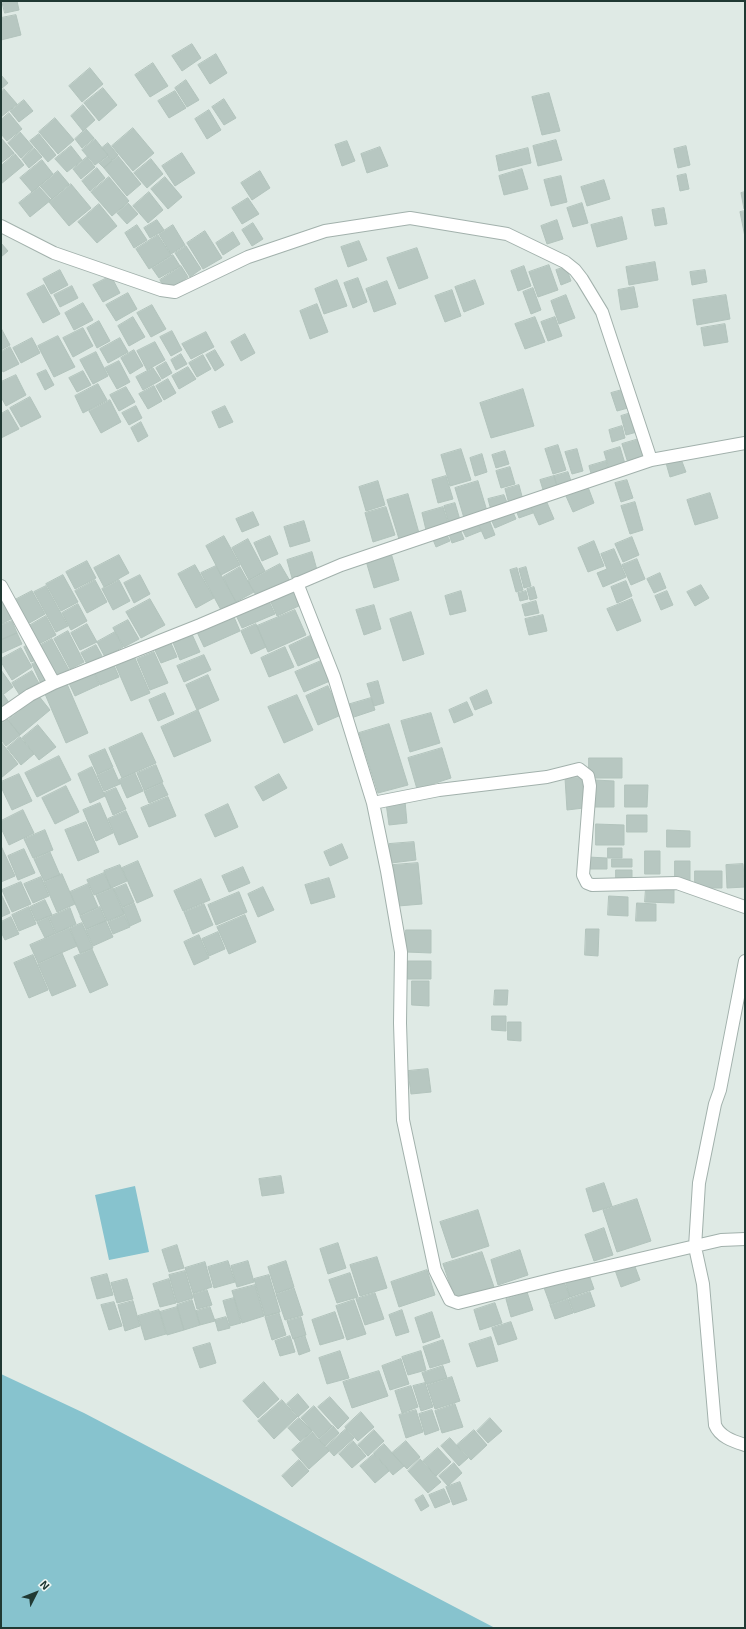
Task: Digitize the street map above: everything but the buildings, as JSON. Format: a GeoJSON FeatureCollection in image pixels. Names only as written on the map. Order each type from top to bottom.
{"type":"FeatureCollection","features":[{"type":"Feature","properties":{"kind":"street"},"geometry":{"type":"LineString","coordinates":[[1,226],[54,253],[161,290],[175,292],[248,257],[325,231],[410,218],[507,234],[570,265],[582,279],[602,312],[651,460]]}},
{"type":"Feature","properties":{"kind":"street"},"geometry":{"type":"LineString","coordinates":[[1,714],[30,695],[54,683],[200,625],[356,559],[651,460],[745,443]]}},
{"type":"Feature","properties":{"kind":"street"},"geometry":{"type":"LineString","coordinates":[[297,583],[334,677],[373,803],[387,871],[400,952],[400,1023],[403,1120],[435,1270],[450,1300],[458,1304],[558,1278],[721,1240],[745,1239]]}},
{"type":"Feature","properties":{"kind":"street"},"geometry":{"type":"LineString","coordinates":[[1,586],[54,683]]}},
{"type":"Feature","properties":{"kind":"street"},"geometry":{"type":"LineString","coordinates":[[373,803],[439,790],[548,777],[579,769],[588,776],[590,786],[583,875],[587,883],[592,885],[678,883],[745,907]]}},
{"type":"Feature","properties":{"kind":"street"},"geometry":{"type":"LineString","coordinates":[[745,961],[720,1090],[715,1104],[699,1183],[695,1247],[703,1284],[715,1425],[718,1431],[728,1439],[745,1445]]}},
{"type":"Feature","properties":{"kind":"water"},"geometry":{"type":"Polygon","coordinates":[[[135,1186],[149,1252],[109,1260],[95,1195],[135,1186]]]}},
{"type":"Feature","properties":{"kind":"water"},"geometry":{"type":"Polygon","coordinates":[[[1,1374],[84,1413],[495,1628],[1,1628],[1,1374]]]}}]}
